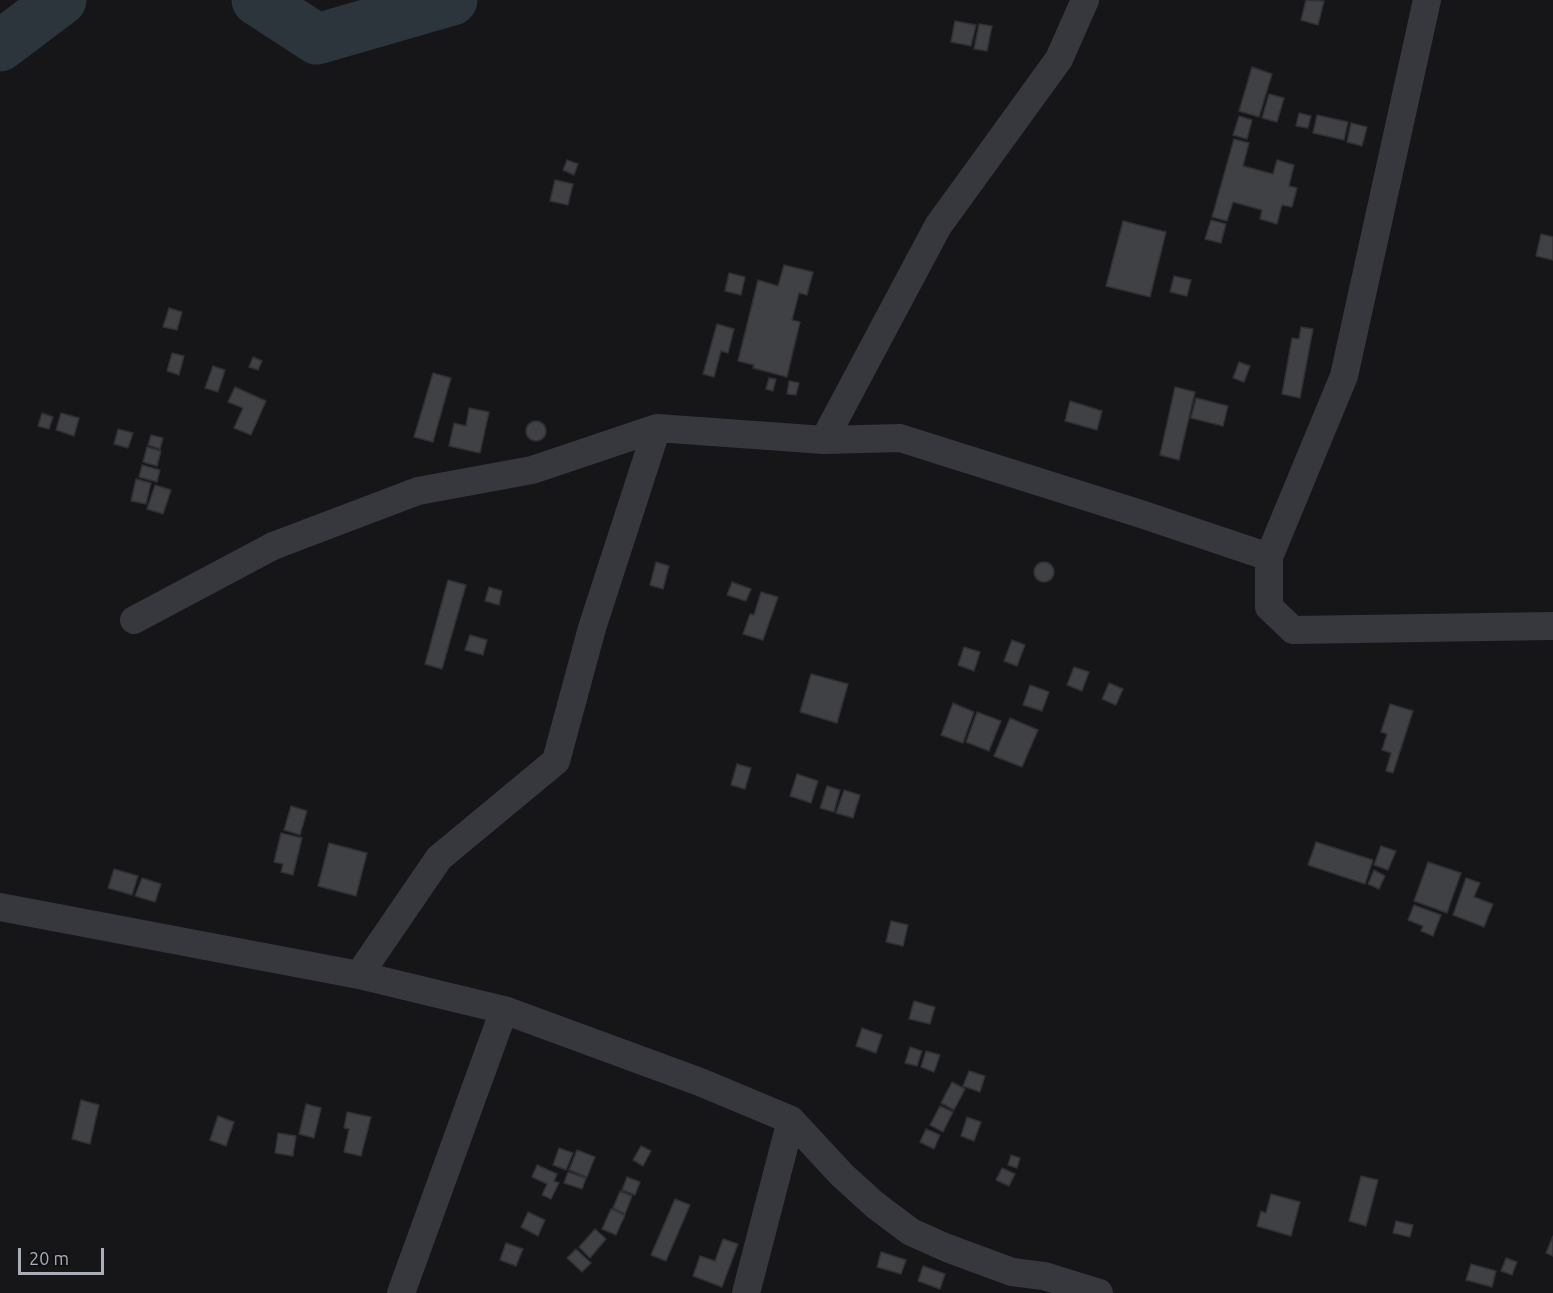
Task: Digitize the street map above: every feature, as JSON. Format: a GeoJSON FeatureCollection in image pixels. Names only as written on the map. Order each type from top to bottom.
{"type":"FeatureCollection","features":[{"type":"Feature","properties":{"kind":"street"},"geometry":{"type":"LineString","coordinates":[[824,440],[938,226],[1059,59],[1085,0]]}},
{"type":"Feature","properties":{"kind":"street"},"geometry":{"type":"LineString","coordinates":[[1427,0],[1344,376],[1269,557],[1269,607],[1293,630],[1553,626]]}},
{"type":"Feature","properties":{"kind":"street"},"geometry":{"type":"LineString","coordinates":[[359,975],[439,858],[556,761],[592,628],[657,428]]}},
{"type":"Feature","properties":{"kind":"street"},"geometry":{"type":"LineString","coordinates":[[134,620],[273,546],[418,491],[532,470],[657,428],[824,440],[900,438],[1269,557]]}},
{"type":"Feature","properties":{"kind":"street"},"geometry":{"type":"LineString","coordinates":[[0,907],[359,975],[504,1010],[700,1082],[791,1120],[842,1175],[875,1205],[911,1232],[1012,1272],[1044,1276],[1099,1293]]}},
{"type":"Feature","properties":{"kind":"street"},"geometry":{"type":"LineString","coordinates":[[401,1293],[504,1010]]}},
{"type":"Feature","properties":{"kind":"street"},"geometry":{"type":"LineString","coordinates":[[746,1293],[791,1120]]}},
{"type":"Feature","properties":{"kind":"building"},"geometry":{"type":"Polygon","coordinates":[[[1306,0],[1324,1],[1318,25],[1301,20],[1306,0]]]}},
{"type":"Feature","properties":{"kind":"building"},"geometry":{"type":"Polygon","coordinates":[[[955,21],[976,25],[971,46],[951,42],[955,21]]]}},
{"type":"Feature","properties":{"kind":"building"},"geometry":{"type":"Polygon","coordinates":[[[979,24],[992,26],[987,51],[974,49],[979,24]]]}},
{"type":"Feature","properties":{"kind":"building"},"geometry":{"type":"Polygon","coordinates":[[[1252,67],[1272,74],[1259,117],[1239,111],[1252,67]]]}},
{"type":"Feature","properties":{"kind":"building"},"geometry":{"type":"Polygon","coordinates":[[[1269,94],[1284,98],[1277,122],[1262,118],[1269,94]]]}},
{"type":"Feature","properties":{"kind":"building"},"geometry":{"type":"Polygon","coordinates":[[[1299,113],[1311,116],[1308,128],[1296,126],[1299,113]]]}},
{"type":"Feature","properties":{"kind":"building"},"geometry":{"type":"Polygon","coordinates":[[[1317,115],[1348,122],[1344,140],[1313,133],[1317,115]]]}},
{"type":"Feature","properties":{"kind":"building"},"geometry":{"type":"Polygon","coordinates":[[[1239,116],[1252,120],[1247,139],[1233,135],[1239,116]]]}},
{"type":"Feature","properties":{"kind":"building"},"geometry":{"type":"Polygon","coordinates":[[[1351,123],[1367,127],[1362,146],[1347,142],[1351,123]]]}},
{"type":"Feature","properties":{"kind":"building"},"geometry":{"type":"Polygon","coordinates":[[[1234,139],[1249,143],[1243,166],[1273,174],[1277,160],[1294,165],[1289,186],[1297,188],[1292,207],[1282,205],[1277,224],[1260,219],[1262,210],[1233,202],[1227,221],[1212,217],[1234,139]]]}},
{"type":"Feature","properties":{"kind":"building"},"geometry":{"type":"Polygon","coordinates":[[[567,160],[578,164],[574,175],[563,170],[567,160]]]}},
{"type":"Feature","properties":{"kind":"building"},"geometry":{"type":"Polygon","coordinates":[[[555,180],[573,184],[568,205],[550,201],[555,180]]]}},
{"type":"Feature","properties":{"kind":"building"},"geometry":{"type":"Polygon","coordinates":[[[1211,220],[1226,224],[1221,243],[1205,239],[1211,220]]]}},
{"type":"Feature","properties":{"kind":"building"},"geometry":{"type":"Polygon","coordinates":[[[1123,221],[1166,232],[1150,297],[1106,286],[1123,221]]]}},
{"type":"Feature","properties":{"kind":"building"},"geometry":{"type":"Polygon","coordinates":[[[1541,234],[1553,237],[1553,260],[1536,256],[1541,234]]]}},
{"type":"Feature","properties":{"kind":"building"},"geometry":{"type":"Polygon","coordinates":[[[784,265],[813,272],[807,295],[799,293],[792,320],[800,322],[787,377],[753,368],[754,365],[738,361],[758,280],[778,286],[784,265]]]}},
{"type":"Feature","properties":{"kind":"building"},"geometry":{"type":"Polygon","coordinates":[[[729,273],[745,277],[741,295],[725,291],[729,273]]]}},
{"type":"Feature","properties":{"kind":"building"},"geometry":{"type":"Polygon","coordinates":[[[1174,276],[1191,280],[1187,296],[1170,292],[1174,276]]]}},
{"type":"Feature","properties":{"kind":"building"},"geometry":{"type":"Polygon","coordinates":[[[169,308],[182,312],[177,330],[163,327],[169,308]]]}},
{"type":"Feature","properties":{"kind":"building"},"geometry":{"type":"Polygon","coordinates":[[[717,324],[734,329],[728,353],[721,351],[714,377],[703,374],[717,324]]]}},
{"type":"Feature","properties":{"kind":"building"},"geometry":{"type":"Polygon","coordinates":[[[1301,327],[1313,329],[1300,398],[1282,394],[1292,338],[1299,339],[1301,327]]]}},
{"type":"Feature","properties":{"kind":"building"},"geometry":{"type":"Polygon","coordinates":[[[172,353],[184,356],[179,375],[167,371],[172,353]]]}},
{"type":"Feature","properties":{"kind":"building"},"geometry":{"type":"Polygon","coordinates":[[[253,357],[262,361],[258,370],[249,367],[253,357]]]}},
{"type":"Feature","properties":{"kind":"building"},"geometry":{"type":"Polygon","coordinates":[[[1239,362],[1250,366],[1244,382],[1233,378],[1239,362]]]}},
{"type":"Feature","properties":{"kind":"building"},"geometry":{"type":"Polygon","coordinates":[[[213,366],[225,370],[218,392],[205,388],[213,366]]]}},
{"type":"Feature","properties":{"kind":"building"},"geometry":{"type":"Polygon","coordinates":[[[433,373],[451,378],[433,442],[414,437],[433,373]]]}},
{"type":"Feature","properties":{"kind":"building"},"geometry":{"type":"Polygon","coordinates":[[[769,378],[776,379],[773,391],[766,389],[769,378]]]}},
{"type":"Feature","properties":{"kind":"building"},"geometry":{"type":"Polygon","coordinates":[[[789,381],[799,383],[796,395],[787,394],[789,381]]]}},
{"type":"Feature","properties":{"kind":"building"},"geometry":{"type":"Polygon","coordinates":[[[235,387],[266,401],[251,435],[234,428],[243,408],[228,402],[235,387]]]}},
{"type":"Feature","properties":{"kind":"building"},"geometry":{"type":"Polygon","coordinates":[[[1175,387],[1195,392],[1179,460],[1160,455],[1175,387]]]}},
{"type":"Feature","properties":{"kind":"building"},"geometry":{"type":"Polygon","coordinates":[[[1196,398],[1228,406],[1223,426],[1191,418],[1196,398]]]}},
{"type":"Feature","properties":{"kind":"building"},"geometry":{"type":"Polygon","coordinates":[[[1070,401],[1102,411],[1097,430],[1065,421],[1070,401]]]}},
{"type":"Feature","properties":{"kind":"building"},"geometry":{"type":"Polygon","coordinates":[[[469,408],[489,412],[480,453],[449,446],[454,423],[466,426],[469,408]]]}},
{"type":"Feature","properties":{"kind":"building"},"geometry":{"type":"Polygon","coordinates":[[[42,413],[53,417],[49,429],[38,426],[42,413]]]}},
{"type":"Feature","properties":{"kind":"building"},"geometry":{"type":"Polygon","coordinates":[[[61,413],[79,418],[74,436],[56,430],[61,413]]]}},
{"type":"Feature","properties":{"kind":"building"},"geometry":{"type":"Polygon","coordinates":[[[536,421],[543,424],[546,431],[543,438],[536,441],[529,438],[526,431],[529,424],[536,421]]]}},
{"type":"Feature","properties":{"kind":"building"},"geometry":{"type":"Polygon","coordinates":[[[118,429],[133,433],[128,448],[114,444],[118,429]]]}},
{"type":"Feature","properties":{"kind":"building"},"geometry":{"type":"Polygon","coordinates":[[[151,435],[163,438],[160,449],[148,445],[151,435]]]}},
{"type":"Feature","properties":{"kind":"building"},"geometry":{"type":"Polygon","coordinates":[[[147,447],[161,451],[157,466],[143,462],[147,447]]]}},
{"type":"Feature","properties":{"kind":"building"},"geometry":{"type":"Polygon","coordinates":[[[142,465],[160,470],[157,482],[139,477],[142,465]]]}},
{"type":"Feature","properties":{"kind":"building"},"geometry":{"type":"Polygon","coordinates":[[[136,479],[151,483],[146,504],[131,501],[136,479]]]}},
{"type":"Feature","properties":{"kind":"building"},"geometry":{"type":"Polygon","coordinates":[[[155,485],[171,490],[163,514],[147,509],[155,485]]]}},
{"type":"Feature","properties":{"kind":"building"},"geometry":{"type":"Polygon","coordinates":[[[656,562],[669,566],[663,589],[650,585],[656,562]]]}},
{"type":"Feature","properties":{"kind":"building"},"geometry":{"type":"Polygon","coordinates":[[[1044,562],[1051,565],[1054,572],[1051,579],[1044,582],[1037,579],[1034,572],[1037,565],[1044,562]]]}},
{"type":"Feature","properties":{"kind":"building"},"geometry":{"type":"Polygon","coordinates":[[[448,580],[466,585],[442,669],[425,664],[448,580]]]}},
{"type":"Feature","properties":{"kind":"building"},"geometry":{"type":"Polygon","coordinates":[[[732,582],[751,589],[746,601],[727,595],[732,582]]]}},
{"type":"Feature","properties":{"kind":"building"},"geometry":{"type":"Polygon","coordinates":[[[489,587],[502,591],[499,605],[485,601],[489,587]]]}},
{"type":"Feature","properties":{"kind":"building"},"geometry":{"type":"Polygon","coordinates":[[[761,592],[778,597],[763,640],[743,634],[750,614],[754,615],[761,592]]]}},
{"type":"Feature","properties":{"kind":"building"},"geometry":{"type":"Polygon","coordinates":[[[470,635],[487,640],[483,655],[465,650],[470,635]]]}},
{"type":"Feature","properties":{"kind":"building"},"geometry":{"type":"Polygon","coordinates":[[[1012,640],[1025,645],[1017,666],[1004,661],[1012,640]]]}},
{"type":"Feature","properties":{"kind":"building"},"geometry":{"type":"Polygon","coordinates":[[[964,647],[980,652],[974,671],[958,665],[964,647]]]}},
{"type":"Feature","properties":{"kind":"building"},"geometry":{"type":"Polygon","coordinates":[[[1074,667],[1089,672],[1082,691],[1067,685],[1074,667]]]}},
{"type":"Feature","properties":{"kind":"building"},"geometry":{"type":"Polygon","coordinates":[[[811,674],[848,684],[837,723],[800,712],[811,674]]]}},
{"type":"Feature","properties":{"kind":"building"},"geometry":{"type":"Polygon","coordinates":[[[1109,683],[1123,689],[1116,705],[1102,699],[1109,683]]]}},
{"type":"Feature","properties":{"kind":"building"},"geometry":{"type":"Polygon","coordinates":[[[1030,685],[1049,692],[1042,711],[1023,705],[1030,685]]]}},
{"type":"Feature","properties":{"kind":"building"},"geometry":{"type":"Polygon","coordinates":[[[953,703],[974,712],[963,743],[941,735],[953,703]]]}},
{"type":"Feature","properties":{"kind":"building"},"geometry":{"type":"Polygon","coordinates":[[[1390,704],[1413,711],[1393,773],[1386,771],[1391,753],[1382,750],[1387,734],[1381,732],[1390,704]]]}},
{"type":"Feature","properties":{"kind":"building"},"geometry":{"type":"Polygon","coordinates":[[[977,712],[1001,721],[989,751],[966,742],[977,712]]]}},
{"type":"Feature","properties":{"kind":"building"},"geometry":{"type":"Polygon","coordinates":[[[1010,718],[1038,730],[1022,767],[994,756],[1010,718]]]}},
{"type":"Feature","properties":{"kind":"building"},"geometry":{"type":"Polygon","coordinates":[[[737,764],[751,768],[745,789],[731,785],[737,764]]]}},
{"type":"Feature","properties":{"kind":"building"},"geometry":{"type":"Polygon","coordinates":[[[797,774],[818,781],[811,803],[790,796],[797,774]]]}},
{"type":"Feature","properties":{"kind":"building"},"geometry":{"type":"Polygon","coordinates":[[[827,786],[840,790],[834,812],[820,808],[827,786]]]}},
{"type":"Feature","properties":{"kind":"building"},"geometry":{"type":"Polygon","coordinates":[[[844,790],[860,795],[853,818],[836,813],[844,790]]]}},
{"type":"Feature","properties":{"kind":"building"},"geometry":{"type":"Polygon","coordinates":[[[291,806],[307,811],[300,835],[284,830],[291,806]]]}},
{"type":"Feature","properties":{"kind":"building"},"geometry":{"type":"Polygon","coordinates":[[[281,833],[302,838],[293,875],[281,872],[283,864],[274,862],[281,833]]]}},
{"type":"Feature","properties":{"kind":"building"},"geometry":{"type":"Polygon","coordinates":[[[1316,842],[1373,860],[1365,884],[1308,865],[1316,842]]]}},
{"type":"Feature","properties":{"kind":"building"},"geometry":{"type":"Polygon","coordinates":[[[329,843],[367,853],[356,896],[318,886],[329,843]]]}},
{"type":"Feature","properties":{"kind":"building"},"geometry":{"type":"Polygon","coordinates":[[[1381,846],[1396,851],[1388,870],[1374,865],[1381,846]]]}},
{"type":"Feature","properties":{"kind":"building"},"geometry":{"type":"Polygon","coordinates":[[[1428,862],[1461,873],[1447,913],[1414,901],[1428,862]]]}},
{"type":"Feature","properties":{"kind":"building"},"geometry":{"type":"Polygon","coordinates":[[[114,869],[138,876],[132,895],[108,888],[114,869]]]}},
{"type":"Feature","properties":{"kind":"building"},"geometry":{"type":"Polygon","coordinates":[[[1374,870],[1385,876],[1379,889],[1368,884],[1374,870]]]}},
{"type":"Feature","properties":{"kind":"building"},"geometry":{"type":"Polygon","coordinates":[[[142,878],[161,884],[155,902],[135,896],[142,878]]]}},
{"type":"Feature","properties":{"kind":"building"},"geometry":{"type":"Polygon","coordinates":[[[1466,878],[1480,883],[1474,897],[1493,904],[1484,927],[1453,915],[1466,878]]]}},
{"type":"Feature","properties":{"kind":"building"},"geometry":{"type":"Polygon","coordinates":[[[1414,905],[1441,915],[1433,936],[1421,931],[1423,926],[1408,920],[1414,905]]]}},
{"type":"Feature","properties":{"kind":"building"},"geometry":{"type":"Polygon","coordinates":[[[891,921],[908,925],[903,946],[886,942],[891,921]]]}},
{"type":"Feature","properties":{"kind":"building"},"geometry":{"type":"Polygon","coordinates":[[[914,1001],[935,1007],[930,1024],[909,1019],[914,1001]]]}},
{"type":"Feature","properties":{"kind":"building"},"geometry":{"type":"Polygon","coordinates":[[[862,1028],[882,1035],[876,1053],[856,1046],[862,1028]]]}},
{"type":"Feature","properties":{"kind":"building"},"geometry":{"type":"Polygon","coordinates":[[[910,1047],[922,1051],[917,1066],[905,1063],[910,1047]]]}},
{"type":"Feature","properties":{"kind":"building"},"geometry":{"type":"Polygon","coordinates":[[[926,1051],[940,1055],[934,1072],[921,1067],[926,1051]]]}},
{"type":"Feature","properties":{"kind":"building"},"geometry":{"type":"Polygon","coordinates":[[[969,1071],[985,1076],[980,1092],[963,1086],[969,1071]]]}},
{"type":"Feature","properties":{"kind":"building"},"geometry":{"type":"Polygon","coordinates":[[[952,1082],[965,1089],[954,1110],[941,1103],[952,1082]]]}},
{"type":"Feature","properties":{"kind":"building"},"geometry":{"type":"Polygon","coordinates":[[[81,1100],[99,1105],[90,1144],[72,1139],[81,1100]]]}},
{"type":"Feature","properties":{"kind":"building"},"geometry":{"type":"Polygon","coordinates":[[[306,1104],[321,1108],[314,1138],[299,1134],[306,1104]]]}},
{"type":"Feature","properties":{"kind":"building"},"geometry":{"type":"Polygon","coordinates":[[[940,1106],[953,1112],[943,1132],[930,1125],[940,1106]]]}},
{"type":"Feature","properties":{"kind":"building"},"geometry":{"type":"Polygon","coordinates":[[[347,1112],[371,1117],[361,1156],[344,1152],[349,1129],[344,1128],[347,1112]]]}},
{"type":"Feature","properties":{"kind":"building"},"geometry":{"type":"Polygon","coordinates":[[[218,1116],[234,1122],[226,1146],[210,1140],[218,1116]]]}},
{"type":"Feature","properties":{"kind":"building"},"geometry":{"type":"Polygon","coordinates":[[[967,1117],[981,1122],[974,1141],[961,1136],[967,1117]]]}},
{"type":"Feature","properties":{"kind":"building"},"geometry":{"type":"Polygon","coordinates":[[[926,1129],[940,1135],[934,1149],[920,1142],[926,1129]]]}},
{"type":"Feature","properties":{"kind":"building"},"geometry":{"type":"Polygon","coordinates":[[[278,1133],[296,1136],[293,1156],[275,1153],[278,1133]]]}},
{"type":"Feature","properties":{"kind":"building"},"geometry":{"type":"Polygon","coordinates":[[[641,1146],[651,1151],[643,1166],[633,1160],[641,1146]]]}},
{"type":"Feature","properties":{"kind":"building"},"geometry":{"type":"Polygon","coordinates":[[[559,1148],[573,1153],[566,1170],[553,1165],[559,1148]]]}},
{"type":"Feature","properties":{"kind":"building"},"geometry":{"type":"Polygon","coordinates":[[[577,1150],[595,1157],[587,1177],[569,1170],[577,1150]]]}},
{"type":"Feature","properties":{"kind":"building"},"geometry":{"type":"Polygon","coordinates":[[[1011,1155],[1020,1158],[1017,1168],[1008,1165],[1011,1155]]]}},
{"type":"Feature","properties":{"kind":"building"},"geometry":{"type":"Polygon","coordinates":[[[537,1165],[557,1174],[554,1181],[559,1183],[551,1199],[542,1195],[547,1184],[532,1177],[537,1165]]]}},
{"type":"Feature","properties":{"kind":"building"},"geometry":{"type":"Polygon","coordinates":[[[1002,1168],[1015,1174],[1009,1186],[996,1180],[1002,1168]]]}},
{"type":"Feature","properties":{"kind":"building"},"geometry":{"type":"Polygon","coordinates":[[[568,1172],[586,1178],[582,1189],[564,1183],[568,1172]]]}},
{"type":"Feature","properties":{"kind":"building"},"geometry":{"type":"Polygon","coordinates":[[[1361,1176],[1378,1180],[1366,1226],[1349,1221],[1361,1176]]]}},
{"type":"Feature","properties":{"kind":"building"},"geometry":{"type":"Polygon","coordinates":[[[627,1177],[640,1182],[635,1195],[622,1190],[627,1177]]]}},
{"type":"Feature","properties":{"kind":"building"},"geometry":{"type":"Polygon","coordinates":[[[620,1191],[632,1196],[625,1214],[613,1208],[620,1191]]]}},
{"type":"Feature","properties":{"kind":"building"},"geometry":{"type":"Polygon","coordinates":[[[1271,1194],[1300,1202],[1291,1236],[1257,1226],[1261,1211],[1266,1213],[1271,1194]]]}},
{"type":"Feature","properties":{"kind":"building"},"geometry":{"type":"Polygon","coordinates":[[[675,1199],[690,1205],[666,1261],[651,1255],[675,1199]]]}},
{"type":"Feature","properties":{"kind":"building"},"geometry":{"type":"Polygon","coordinates":[[[611,1209],[625,1215],[616,1235],[602,1229],[611,1209]]]}},
{"type":"Feature","properties":{"kind":"building"},"geometry":{"type":"Polygon","coordinates":[[[528,1212],[545,1220],[538,1236],[521,1227],[528,1212]]]}},
{"type":"Feature","properties":{"kind":"building"},"geometry":{"type":"Polygon","coordinates":[[[1396,1221],[1413,1225],[1410,1237],[1393,1233],[1396,1221]]]}},
{"type":"Feature","properties":{"kind":"building"},"geometry":{"type":"Polygon","coordinates":[[[595,1229],[606,1239],[590,1258],[579,1247],[595,1229]]]}},
{"type":"Feature","properties":{"kind":"building"},"geometry":{"type":"Polygon","coordinates":[[[1553,1236],[1553,1256],[1546,1253],[1553,1236]]]}},
{"type":"Feature","properties":{"kind":"building"},"geometry":{"type":"Polygon","coordinates":[[[723,1239],[738,1244],[722,1287],[693,1276],[700,1256],[715,1261],[723,1239]]]}},
{"type":"Feature","properties":{"kind":"building"},"geometry":{"type":"Polygon","coordinates":[[[506,1243],[523,1249],[516,1266],[500,1260],[506,1243]]]}},
{"type":"Feature","properties":{"kind":"building"},"geometry":{"type":"Polygon","coordinates":[[[576,1249],[591,1263],[582,1272],[567,1258],[576,1249]]]}},
{"type":"Feature","properties":{"kind":"building"},"geometry":{"type":"Polygon","coordinates":[[[881,1252],[906,1260],[901,1274],[877,1267],[881,1252]]]}},
{"type":"Feature","properties":{"kind":"building"},"geometry":{"type":"Polygon","coordinates":[[[1506,1258],[1517,1262],[1512,1275],[1501,1271],[1506,1258]]]}},
{"type":"Feature","properties":{"kind":"building"},"geometry":{"type":"Polygon","coordinates":[[[1471,1264],[1496,1271],[1492,1287],[1466,1280],[1471,1264]]]}},
{"type":"Feature","properties":{"kind":"building"},"geometry":{"type":"Polygon","coordinates":[[[923,1266],[945,1274],[940,1289],[918,1281],[923,1266]]]}},
{"type":"Feature","properties":{"kind":"waterway"},"geometry":{"type":"LineString","coordinates":[[0,46],[61,0]]}},
{"type":"Feature","properties":{"kind":"waterway"},"geometry":{"type":"LineString","coordinates":[[257,0],[317,39],[452,0]]}}]}
